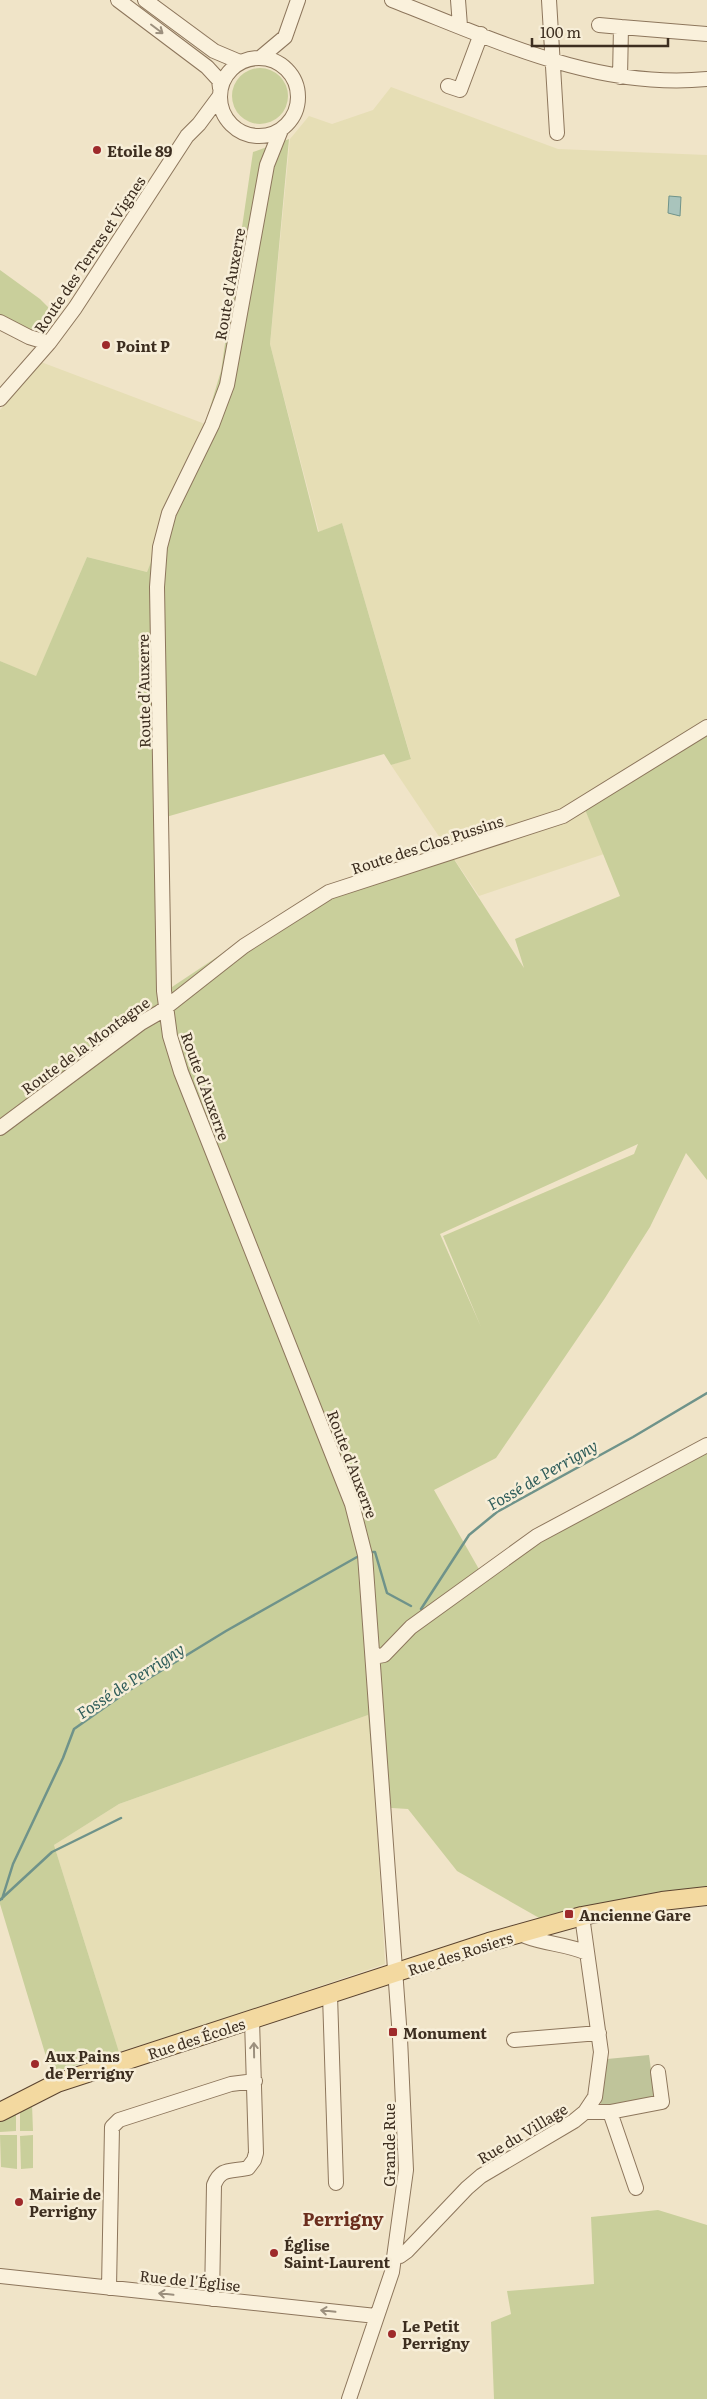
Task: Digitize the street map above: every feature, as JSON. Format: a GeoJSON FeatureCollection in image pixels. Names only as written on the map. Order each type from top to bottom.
{"type":"FeatureCollection","features":[{"type":"Feature","properties":{"kind":"main road","name":"Rue des Rosiers"},"geometry":{"type":"LineString","coordinates":[[396,1974],[524,1932],[582,1916],[662,1900],[707,1896]]}},
{"type":"Feature","properties":{"kind":"main road","name":"Rue des Écoles"},"geometry":{"type":"LineString","coordinates":[[0,2112],[57,2083],[396,1974]]}},
{"type":"Feature","properties":{"kind":"street"},"geometry":{"type":"LineString","coordinates":[[118,0],[207,67],[219,80],[222,111],[229,123]]}},
{"type":"Feature","properties":{"kind":"street"},"geometry":{"type":"LineString","coordinates":[[146,0],[214,51],[240,62]]}},
{"type":"Feature","properties":{"kind":"street"},"geometry":{"type":"LineString","coordinates":[[284,67],[285,38],[298,0]]}},
{"type":"Feature","properties":{"kind":"street"},"geometry":{"type":"LineString","coordinates":[[392,0],[552,60],[620,77],[660,80],[707,79]]}},
{"type":"Feature","properties":{"kind":"street"},"geometry":{"type":"LineString","coordinates":[[458,0],[460,26]]}},
{"type":"Feature","properties":{"kind":"street"},"geometry":{"type":"LineString","coordinates":[[549,0],[556,133]]}},
{"type":"Feature","properties":{"kind":"street"},"geometry":{"type":"LineString","coordinates":[[599,25],[707,34]]}},
{"type":"Feature","properties":{"kind":"street"},"geometry":{"type":"LineString","coordinates":[[620,77],[621,27]]}},
{"type":"Feature","properties":{"kind":"street"},"geometry":{"type":"LineString","coordinates":[[448,86],[460,90],[481,34]]}},
{"type":"Feature","properties":{"kind":"street"},"geometry":{"type":"LineString","coordinates":[[260,58],[285,38]]}},
{"type":"Feature","properties":{"kind":"street"},"geometry":{"type":"LineString","coordinates":[[199,124],[222,120],[245,134],[268,136],[280,130],[294,115],[298,95],[295,81],[284,67],[275,61],[260,58],[240,62],[228,73],[220,92]]}},
{"type":"Feature","properties":{"kind":"street","name":"Route des Terres et Vignes"},"geometry":{"type":"LineString","coordinates":[[0,399],[49,344],[75,308],[187,136],[199,124],[220,92]]}},
{"type":"Feature","properties":{"kind":"street","name":"Route d'Auxerre"},"geometry":{"type":"LineString","coordinates":[[280,130],[267,165],[227,385],[212,425],[170,513],[160,547],[158,587],[166,1007],[170,1036],[181,1072],[357,1518],[366,1555],[391,1917]]}},
{"type":"Feature","properties":{"kind":"street","name":"Route d'Auxerre"},"geometry":{"type":"LineString","coordinates":[[254,136],[262,144],[267,165]]}},
{"type":"Feature","properties":{"kind":"street"},"geometry":{"type":"LineString","coordinates":[[0,322],[49,344]]}},
{"type":"Feature","properties":{"kind":"street","name":"Route des Clos Pussins"},"geometry":{"type":"LineString","coordinates":[[166,1007],[244,946],[329,892],[563,816],[707,727]]}},
{"type":"Feature","properties":{"kind":"street","name":"Route de la Montagne"},"geometry":{"type":"LineString","coordinates":[[0,1128],[166,1007]]}},
{"type":"Feature","properties":{"kind":"street"},"geometry":{"type":"LineString","coordinates":[[372,1658],[384,1655],[412,1628],[537,1536],[707,1445]]}},
{"type":"Feature","properties":{"kind":"street","name":"Rue du Village"},"geometry":{"type":"LineString","coordinates":[[395,2255],[407,2252],[467,2188],[481,2176],[585,2112],[595,2097],[601,2052],[582,1916]]}},
{"type":"Feature","properties":{"kind":"street","name":"Grande Rue"},"geometry":{"type":"LineString","coordinates":[[349,2399],[392,2272],[406,2170],[405,2108],[391,1917]]}},
{"type":"Feature","properties":{"kind":"street","name":"Rue des Rosiers"},"geometry":{"type":"LineString","coordinates":[[524,1932],[525,1936],[538,1941],[570,1945],[587,1952]]}},
{"type":"Feature","properties":{"kind":"street"},"geometry":{"type":"LineString","coordinates":[[330,1995],[336,2183]]}},
{"type":"Feature","properties":{"kind":"street"},"geometry":{"type":"LineString","coordinates":[[212,2299],[214,2185],[218,2175],[225,2171],[248,2168],[254,2160],[256,2153],[252,2020]]}},
{"type":"Feature","properties":{"kind":"street"},"geometry":{"type":"LineString","coordinates":[[514,2040],[599,2033]]}},
{"type":"Feature","properties":{"kind":"street"},"geometry":{"type":"LineString","coordinates":[[585,2112],[610,2112],[662,2102],[658,2072]]}},
{"type":"Feature","properties":{"kind":"street"},"geometry":{"type":"LineString","coordinates":[[109,2288],[112,2127],[119,2120],[222,2087],[255,2081]]}},
{"type":"Feature","properties":{"kind":"street"},"geometry":{"type":"LineString","coordinates":[[610,2112],[636,2188]]}},
{"type":"Feature","properties":{"kind":"street","name":"Rue de l'Église"},"geometry":{"type":"LineString","coordinates":[[0,2276],[376,2316]]}},
{"type":"Feature","properties":{"kind":"shaded area"},"geometry":{"type":"Polygon","coordinates":[[[391,87],[558,149],[707,155],[707,735],[584,807],[604,854],[479,896],[391,765],[411,758],[342,523],[319,532],[270,344],[290,139],[309,116],[332,124],[373,110],[391,87]]]}},
{"type":"Feature","properties":{"kind":"shaded area"},"geometry":{"type":"Polygon","coordinates":[[[41,362],[205,424],[147,572],[87,557],[36,677],[0,661],[0,410],[41,362]]]}},
{"type":"Feature","properties":{"kind":"shaded area"},"geometry":{"type":"Polygon","coordinates":[[[368,1715],[376,1807],[385,1964],[119,2052],[54,1845],[119,1804],[368,1715]]]}},
{"type":"Feature","properties":{"kind":"green space"},"geometry":{"type":"Polygon","coordinates":[[[254,68],[266,68],[276,72],[284,80],[288,96],[284,112],[276,120],[266,124],[254,124],[244,120],[236,112],[232,102],[232,90],[236,80],[244,72],[254,68]]]}},
{"type":"Feature","properties":{"kind":"green space"},"geometry":{"type":"Polygon","coordinates":[[[289,139],[270,344],[318,532],[342,523],[411,759],[391,765],[384,754],[166,817],[172,987],[298,903],[448,850],[524,968],[515,939],[620,896],[584,807],[707,735],[707,1180],[686,1153],[650,1227],[605,1298],[496,1458],[434,1490],[480,1571],[707,1445],[707,1896],[592,1905],[541,1919],[457,1871],[408,1809],[376,1807],[368,1715],[119,1804],[54,1845],[119,2052],[51,2073],[0,1904],[0,661],[36,676],[87,557],[147,572],[205,424],[221,371],[253,152],[289,139]],[[638,1144],[440,1234],[481,1327],[443,1236],[634,1154],[638,1144]]]}},
{"type":"Feature","properties":{"kind":"green space"},"geometry":{"type":"Polygon","coordinates":[[[0,270],[40,299],[53,312],[54,319],[39,331],[24,329],[0,317],[0,270]]]}},
{"type":"Feature","properties":{"kind":"green space"},"geometry":{"type":"Polygon","coordinates":[[[649,2055],[655,2099],[600,2108],[607,2059],[649,2055]]]}},
{"type":"Feature","properties":{"kind":"green space"},"geometry":{"type":"Polygon","coordinates":[[[32,2104],[33,2131],[20,2131],[20,2110],[28,2109],[28,2106],[32,2104]]]}},
{"type":"Feature","properties":{"kind":"green space"},"geometry":{"type":"Polygon","coordinates":[[[16,2112],[16,2131],[0,2132],[0,2119],[16,2112]]]}},
{"type":"Feature","properties":{"kind":"green space"},"geometry":{"type":"Polygon","coordinates":[[[0,2135],[17,2135],[17,2169],[1,2167],[0,2135]]]}},
{"type":"Feature","properties":{"kind":"green space"},"geometry":{"type":"Polygon","coordinates":[[[33,2135],[33,2168],[21,2169],[20,2136],[33,2135]]]}},
{"type":"Feature","properties":{"kind":"green space"},"geometry":{"type":"Polygon","coordinates":[[[658,2210],[707,2225],[707,2399],[494,2399],[491,2322],[511,2314],[507,2291],[594,2284],[591,2217],[658,2210]]]}},
{"type":"Feature","properties":{"kind":"water"},"geometry":{"type":"Polygon","coordinates":[[[669,196],[681,197],[680,216],[668,213],[669,196]]]}},
{"type":"Feature","properties":{"kind":"waterway","name":"Fossé de Perrigny"},"geometry":{"type":"LineString","coordinates":[[421,1609],[469,1535],[497,1512],[633,1437],[707,1393]]}},
{"type":"Feature","properties":{"kind":"waterway","name":"Fossé de Perrigny"},"geometry":{"type":"LineString","coordinates":[[373,1552],[375,1552],[387,1593],[411,1606]]}},
{"type":"Feature","properties":{"kind":"waterway","name":"Fossé de Perrigny"},"geometry":{"type":"LineString","coordinates":[[2,1899],[13,1864],[63,1758],[74,1729],[128,1691],[226,1631],[357,1557]]}},
{"type":"Feature","properties":{"kind":"waterway","name":"Fossé de Perrigny"},"geometry":{"type":"LineString","coordinates":[[0,1900],[52,1852],[121,1818]]}},
{"type":"Feature","properties":{"kind":"place","name":"Etoile 89"},"geometry":{"type":"Point","coordinates":[97,150]}},
{"type":"Feature","properties":{"kind":"place","name":"Point P"},"geometry":{"type":"Point","coordinates":[106,345]}},
{"type":"Feature","properties":{"kind":"place","name":"Ancienne Gare"},"geometry":{"type":"Point","coordinates":[569,1914]}},
{"type":"Feature","properties":{"kind":"place","name":"Monument"},"geometry":{"type":"Point","coordinates":[393,2032]}},
{"type":"Feature","properties":{"kind":"place","name":"Aux Pains de Perrigny"},"geometry":{"type":"Point","coordinates":[35,2064]}},
{"type":"Feature","properties":{"kind":"place","name":"Mairie de Perrigny"},"geometry":{"type":"Point","coordinates":[19,2202]}},
{"type":"Feature","properties":{"kind":"place","name":"Église Saint-Laurent"},"geometry":{"type":"Point","coordinates":[274,2253]}},
{"type":"Feature","properties":{"kind":"place","name":"Le Petit Perrigny"},"geometry":{"type":"Point","coordinates":[392,2334]}},
{"type":"Feature","properties":{"kind":"district","name":"Perrigny"},"geometry":{"type":"Point","coordinates":[343,2218]}}]}
